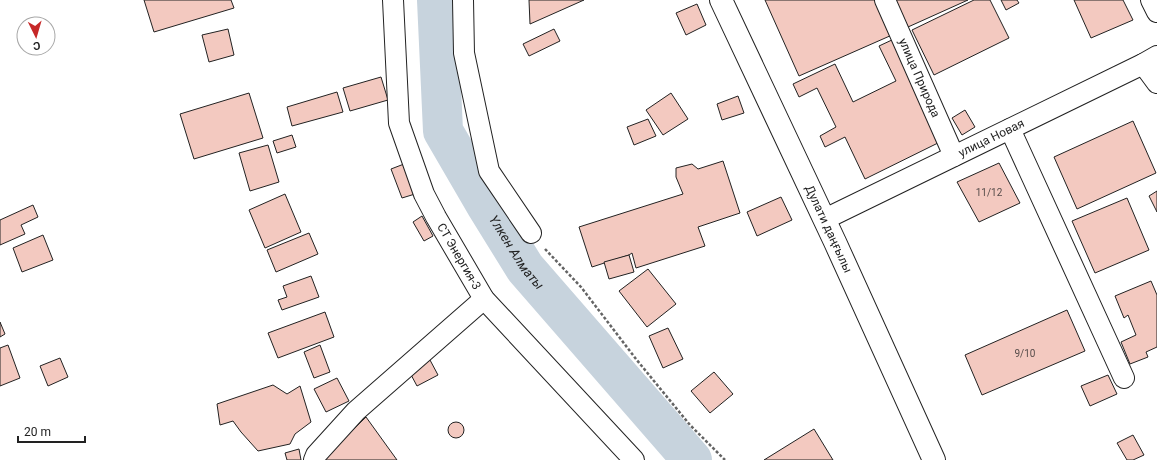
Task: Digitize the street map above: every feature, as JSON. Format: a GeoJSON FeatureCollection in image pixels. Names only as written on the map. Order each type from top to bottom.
{"type":"FeatureCollection","features":[{"type":"Feature","properties":{"kind":"main road","name":"Дулати даңғылы"},"geometry":{"type":"LineString","coordinates":[[721,0],[825,219],[934,460]]}},
{"type":"Feature","properties":{"kind":"street","name":"СТ Энергия-3"},"geometry":{"type":"LineString","coordinates":[[393,0],[399,123],[424,194],[436,217],[484,299],[634,460]]}},
{"type":"Feature","properties":{"kind":"street"},"geometry":{"type":"LineString","coordinates":[[463,0],[464,53],[489,170],[531,233]]}},
{"type":"Feature","properties":{"kind":"street","name":"улица Природа"},"geometry":{"type":"LineString","coordinates":[[885,0],[954,156]]}},
{"type":"Feature","properties":{"kind":"street"},"geometry":{"type":"LineString","coordinates":[[1152,0],[1157,12]]}},
{"type":"Feature","properties":{"kind":"street"},"geometry":{"type":"LineString","coordinates":[[1150,60],[1157,83]]}},
{"type":"Feature","properties":{"kind":"street","name":"улица Новая"},"geometry":{"type":"LineString","coordinates":[[825,219],[1150,60]]}},
{"type":"Feature","properties":{"kind":"street"},"geometry":{"type":"LineString","coordinates":[[1010,129],[1124,378]]}},
{"type":"Feature","properties":{"kind":"street"},"geometry":{"type":"LineString","coordinates":[[314,460],[356,411],[484,299]]}},
{"type":"Feature","properties":{"kind":"path"},"geometry":{"type":"LineString","coordinates":[[531,233],[581,287],[636,359],[690,425],[725,460]]}},
{"type":"Feature","properties":{"kind":"building"},"geometry":{"type":"Polygon","coordinates":[[[144,0],[231,0],[234,8],[154,32],[144,0]]]}},
{"type":"Feature","properties":{"kind":"building"},"geometry":{"type":"Polygon","coordinates":[[[529,0],[584,0],[530,24],[529,0]]]}},
{"type":"Feature","properties":{"kind":"building"},"geometry":{"type":"Polygon","coordinates":[[[765,0],[877,0],[892,35],[799,76],[765,0]]]}},
{"type":"Feature","properties":{"kind":"building"},"geometry":{"type":"Polygon","coordinates":[[[895,0],[968,0],[908,27],[895,0]]]}},
{"type":"Feature","properties":{"kind":"building"},"geometry":{"type":"Polygon","coordinates":[[[974,0],[990,0],[1009,38],[934,75],[912,30],[974,0]]]}},
{"type":"Feature","properties":{"kind":"building"},"geometry":{"type":"Polygon","coordinates":[[[1001,0],[1017,0],[1019,3],[1006,10],[1001,0]]]}},
{"type":"Feature","properties":{"kind":"building"},"geometry":{"type":"Polygon","coordinates":[[[1074,0],[1123,0],[1133,20],[1091,38],[1074,0]]]}},
{"type":"Feature","properties":{"kind":"building"},"geometry":{"type":"Polygon","coordinates":[[[697,4],[706,25],[686,35],[676,13],[697,4]]]}},
{"type":"Feature","properties":{"kind":"building"},"geometry":{"type":"Polygon","coordinates":[[[228,29],[234,55],[209,62],[202,35],[228,29]]]}},
{"type":"Feature","properties":{"kind":"building"},"geometry":{"type":"Polygon","coordinates":[[[554,29],[560,41],[529,56],[523,44],[554,29]]]}},
{"type":"Feature","properties":{"kind":"building"},"geometry":{"type":"Polygon","coordinates":[[[894,39],[944,140],[865,179],[845,137],[825,147],[820,136],[836,127],[817,88],[799,97],[793,84],[835,64],[853,102],[896,81],[879,46],[894,39]]]}},
{"type":"Feature","properties":{"kind":"building"},"geometry":{"type":"Polygon","coordinates":[[[381,77],[388,100],[350,111],[343,88],[381,77]]]}},
{"type":"Feature","properties":{"kind":"building"},"geometry":{"type":"Polygon","coordinates":[[[337,92],[343,112],[292,126],[287,107],[337,92]]]}},
{"type":"Feature","properties":{"kind":"building"},"geometry":{"type":"Polygon","coordinates":[[[249,93],[263,138],[194,159],[180,114],[249,93]]]}},
{"type":"Feature","properties":{"kind":"building"},"geometry":{"type":"Polygon","coordinates":[[[671,93],[688,119],[663,135],[646,110],[671,93]]]}},
{"type":"Feature","properties":{"kind":"building"},"geometry":{"type":"Polygon","coordinates":[[[738,96],[744,113],[722,120],[717,104],[738,96]]]}},
{"type":"Feature","properties":{"kind":"building"},"geometry":{"type":"Polygon","coordinates":[[[965,110],[975,127],[962,135],[952,118],[965,110]]]}},
{"type":"Feature","properties":{"kind":"building"},"geometry":{"type":"Polygon","coordinates":[[[648,119],[656,136],[634,145],[627,127],[648,119]]]}},
{"type":"Feature","properties":{"kind":"building"},"geometry":{"type":"Polygon","coordinates":[[[1133,121],[1156,173],[1077,209],[1054,157],[1133,121]]]}},
{"type":"Feature","properties":{"kind":"building"},"geometry":{"type":"Polygon","coordinates":[[[292,135],[296,147],[277,153],[273,141],[292,135]]]}},
{"type":"Feature","properties":{"kind":"building"},"geometry":{"type":"Polygon","coordinates":[[[268,145],[279,182],[250,191],[239,153],[268,145]]]}},
{"type":"Feature","properties":{"kind":"building"},"geometry":{"type":"Polygon","coordinates":[[[723,161],[740,213],[698,227],[705,246],[636,268],[632,253],[592,267],[579,227],[683,194],[676,177],[676,168],[692,164],[698,169],[723,161]]]}},
{"type":"Feature","properties":{"kind":"building"},"geometry":{"type":"Polygon","coordinates":[[[999,163],[1020,203],[979,222],[957,182],[999,163]]]}},
{"type":"Feature","properties":{"kind":"building"},"geometry":{"type":"Polygon","coordinates":[[[404,164],[415,194],[402,198],[391,169],[404,164]]]}},
{"type":"Feature","properties":{"kind":"building"},"geometry":{"type":"Polygon","coordinates":[[[1157,191],[1157,212],[1149,196],[1157,191]]]}},
{"type":"Feature","properties":{"kind":"building"},"geometry":{"type":"Polygon","coordinates":[[[285,194],[301,232],[265,248],[249,210],[285,194]]]}},
{"type":"Feature","properties":{"kind":"building"},"geometry":{"type":"Polygon","coordinates":[[[781,197],[792,220],[757,236],[747,212],[781,197]]]}},
{"type":"Feature","properties":{"kind":"building"},"geometry":{"type":"Polygon","coordinates":[[[1127,198],[1149,250],[1095,273],[1072,221],[1127,198]]]}},
{"type":"Feature","properties":{"kind":"building"},"geometry":{"type":"Polygon","coordinates":[[[33,205],[38,217],[21,225],[25,234],[0,245],[0,220],[33,205]]]}},
{"type":"Feature","properties":{"kind":"building"},"geometry":{"type":"Polygon","coordinates":[[[422,216],[433,236],[424,241],[413,222],[422,216]]]}},
{"type":"Feature","properties":{"kind":"building"},"geometry":{"type":"Polygon","coordinates":[[[309,233],[318,254],[276,272],[267,250],[309,233]]]}},
{"type":"Feature","properties":{"kind":"building"},"geometry":{"type":"Polygon","coordinates":[[[43,235],[53,260],[22,272],[13,248],[43,235]]]}},
{"type":"Feature","properties":{"kind":"building"},"geometry":{"type":"Polygon","coordinates":[[[629,255],[634,272],[609,279],[604,262],[629,255]]]}},
{"type":"Feature","properties":{"kind":"building"},"geometry":{"type":"Polygon","coordinates":[[[648,269],[676,304],[647,327],[619,291],[648,269]]]}},
{"type":"Feature","properties":{"kind":"building"},"geometry":{"type":"Polygon","coordinates":[[[311,276],[319,297],[282,310],[278,300],[287,297],[283,286],[311,276]]]}},
{"type":"Feature","properties":{"kind":"building"},"geometry":{"type":"Polygon","coordinates":[[[1151,281],[1157,295],[1157,347],[1146,352],[1148,357],[1130,364],[1121,342],[1136,335],[1128,315],[1124,318],[1115,296],[1151,281]]]}},
{"type":"Feature","properties":{"kind":"building"},"geometry":{"type":"Polygon","coordinates":[[[1067,310],[1085,351],[982,395],[965,355],[1067,310]]]}},
{"type":"Feature","properties":{"kind":"building"},"geometry":{"type":"Polygon","coordinates":[[[325,312],[334,337],[278,358],[268,333],[325,312]]]}},
{"type":"Feature","properties":{"kind":"building"},"geometry":{"type":"Polygon","coordinates":[[[0,322],[5,334],[0,337],[0,322]]]}},
{"type":"Feature","properties":{"kind":"building"},"geometry":{"type":"Polygon","coordinates":[[[668,328],[683,359],[663,368],[649,336],[668,328]]]}},
{"type":"Feature","properties":{"kind":"building"},"geometry":{"type":"Polygon","coordinates":[[[8,345],[20,378],[0,386],[0,348],[8,345]]]}},
{"type":"Feature","properties":{"kind":"building"},"geometry":{"type":"Polygon","coordinates":[[[320,345],[330,372],[314,378],[304,352],[320,345]]]}},
{"type":"Feature","properties":{"kind":"building"},"geometry":{"type":"Polygon","coordinates":[[[60,358],[68,377],[48,386],[40,366],[60,358]]]}},
{"type":"Feature","properties":{"kind":"building"},"geometry":{"type":"Polygon","coordinates":[[[430,360],[438,375],[417,386],[409,371],[430,360]]]}},
{"type":"Feature","properties":{"kind":"building"},"geometry":{"type":"Polygon","coordinates":[[[714,372],[733,394],[710,413],[691,391],[714,372]]]}},
{"type":"Feature","properties":{"kind":"building"},"geometry":{"type":"Polygon","coordinates":[[[1108,375],[1117,394],[1090,406],[1081,386],[1108,375]]]}},
{"type":"Feature","properties":{"kind":"building"},"geometry":{"type":"Polygon","coordinates":[[[337,378],[349,401],[326,412],[314,389],[337,378]]]}},
{"type":"Feature","properties":{"kind":"building"},"geometry":{"type":"Polygon","coordinates":[[[273,385],[287,394],[300,386],[311,422],[295,434],[290,444],[258,451],[233,421],[220,425],[217,404],[273,385]]]}},
{"type":"Feature","properties":{"kind":"building"},"geometry":{"type":"Polygon","coordinates":[[[366,417],[397,460],[322,460],[366,417]]]}},
{"type":"Feature","properties":{"kind":"building"},"geometry":{"type":"Polygon","coordinates":[[[456,422],[463,427],[464,430],[459,437],[456,438],[449,433],[448,430],[453,423],[456,422]]]}},
{"type":"Feature","properties":{"kind":"building"},"geometry":{"type":"Polygon","coordinates":[[[814,429],[833,460],[764,460],[814,429]]]}},
{"type":"Feature","properties":{"kind":"building"},"geometry":{"type":"Polygon","coordinates":[[[1133,435],[1144,455],[1133,460],[1127,460],[1117,443],[1133,435]]]}},
{"type":"Feature","properties":{"kind":"building"},"geometry":{"type":"Polygon","coordinates":[[[299,449],[301,460],[287,460],[285,453],[299,449]]]}},
{"type":"Feature","properties":{"kind":"waterway","name":"Үлкен Алматы"},"geometry":{"type":"LineString","coordinates":[[437,0],[443,131],[525,268],[692,460]]}}]}
